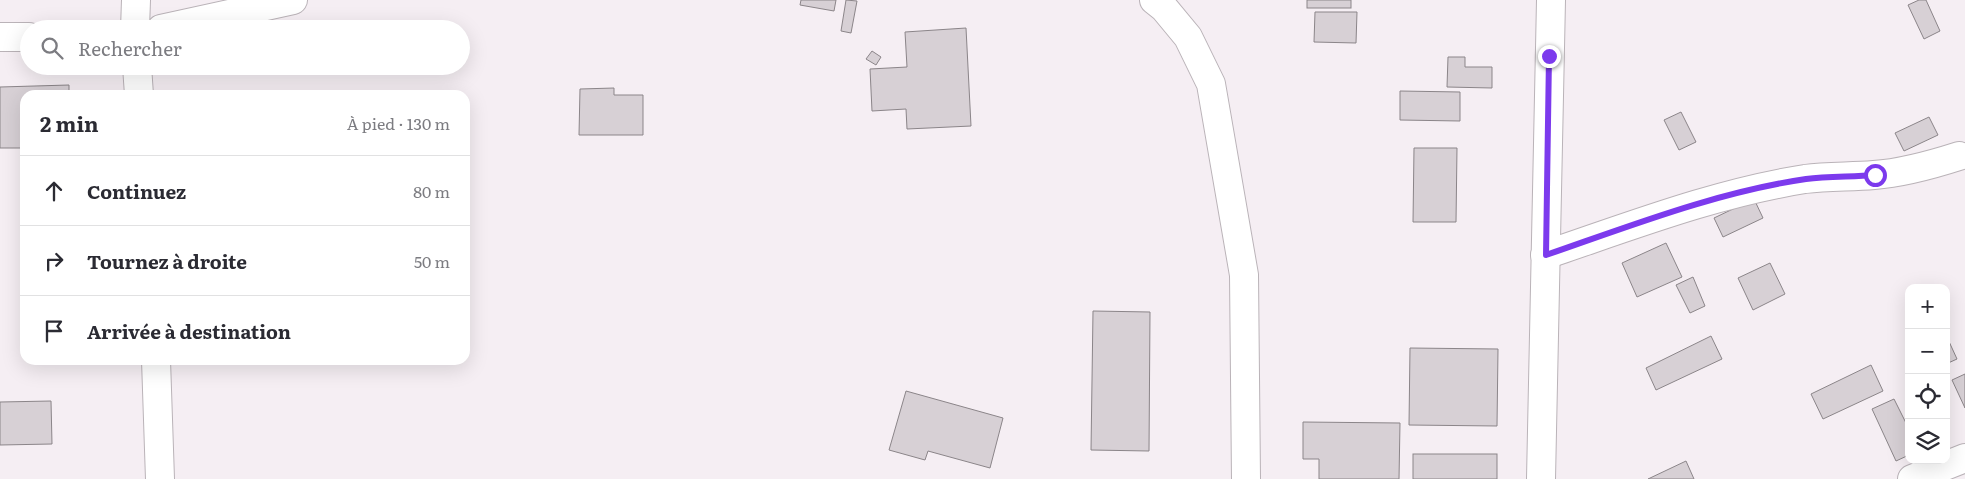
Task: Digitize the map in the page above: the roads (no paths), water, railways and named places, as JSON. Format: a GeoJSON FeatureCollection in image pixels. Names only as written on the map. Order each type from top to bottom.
{"type":"FeatureCollection","features":[{"type":"Feature","properties":{"kind":"street"},"geometry":{"type":"LineString","coordinates":[[135,20],[136,0]]}},
{"type":"Feature","properties":{"kind":"street"},"geometry":{"type":"LineString","coordinates":[[202,20],[293,0]]}},
{"type":"Feature","properties":{"kind":"street"},"geometry":{"type":"LineString","coordinates":[[1154,0],[1164,8],[1188,37],[1211,84],[1244,275],[1246,479]]}},
{"type":"Feature","properties":{"kind":"street"},"geometry":{"type":"LineString","coordinates":[[1541,479],[1551,0]]}},
{"type":"Feature","properties":{"kind":"street"},"geometry":{"type":"LineString","coordinates":[[0,37],[20,37]]}},
{"type":"Feature","properties":{"kind":"street"},"geometry":{"type":"LineString","coordinates":[[137,75],[138,90]]}},
{"type":"Feature","properties":{"kind":"street"},"geometry":{"type":"LineString","coordinates":[[1546,255],[1666,214],[1744,192],[1807,179],[1875,175],[1914,170],[1959,156]]}},
{"type":"Feature","properties":{"kind":"street"},"geometry":{"type":"LineString","coordinates":[[156,365],[160,479]]}},
{"type":"Feature","properties":{"kind":"street"},"geometry":{"type":"LineString","coordinates":[[1912,479],[1965,458]]}}]}
